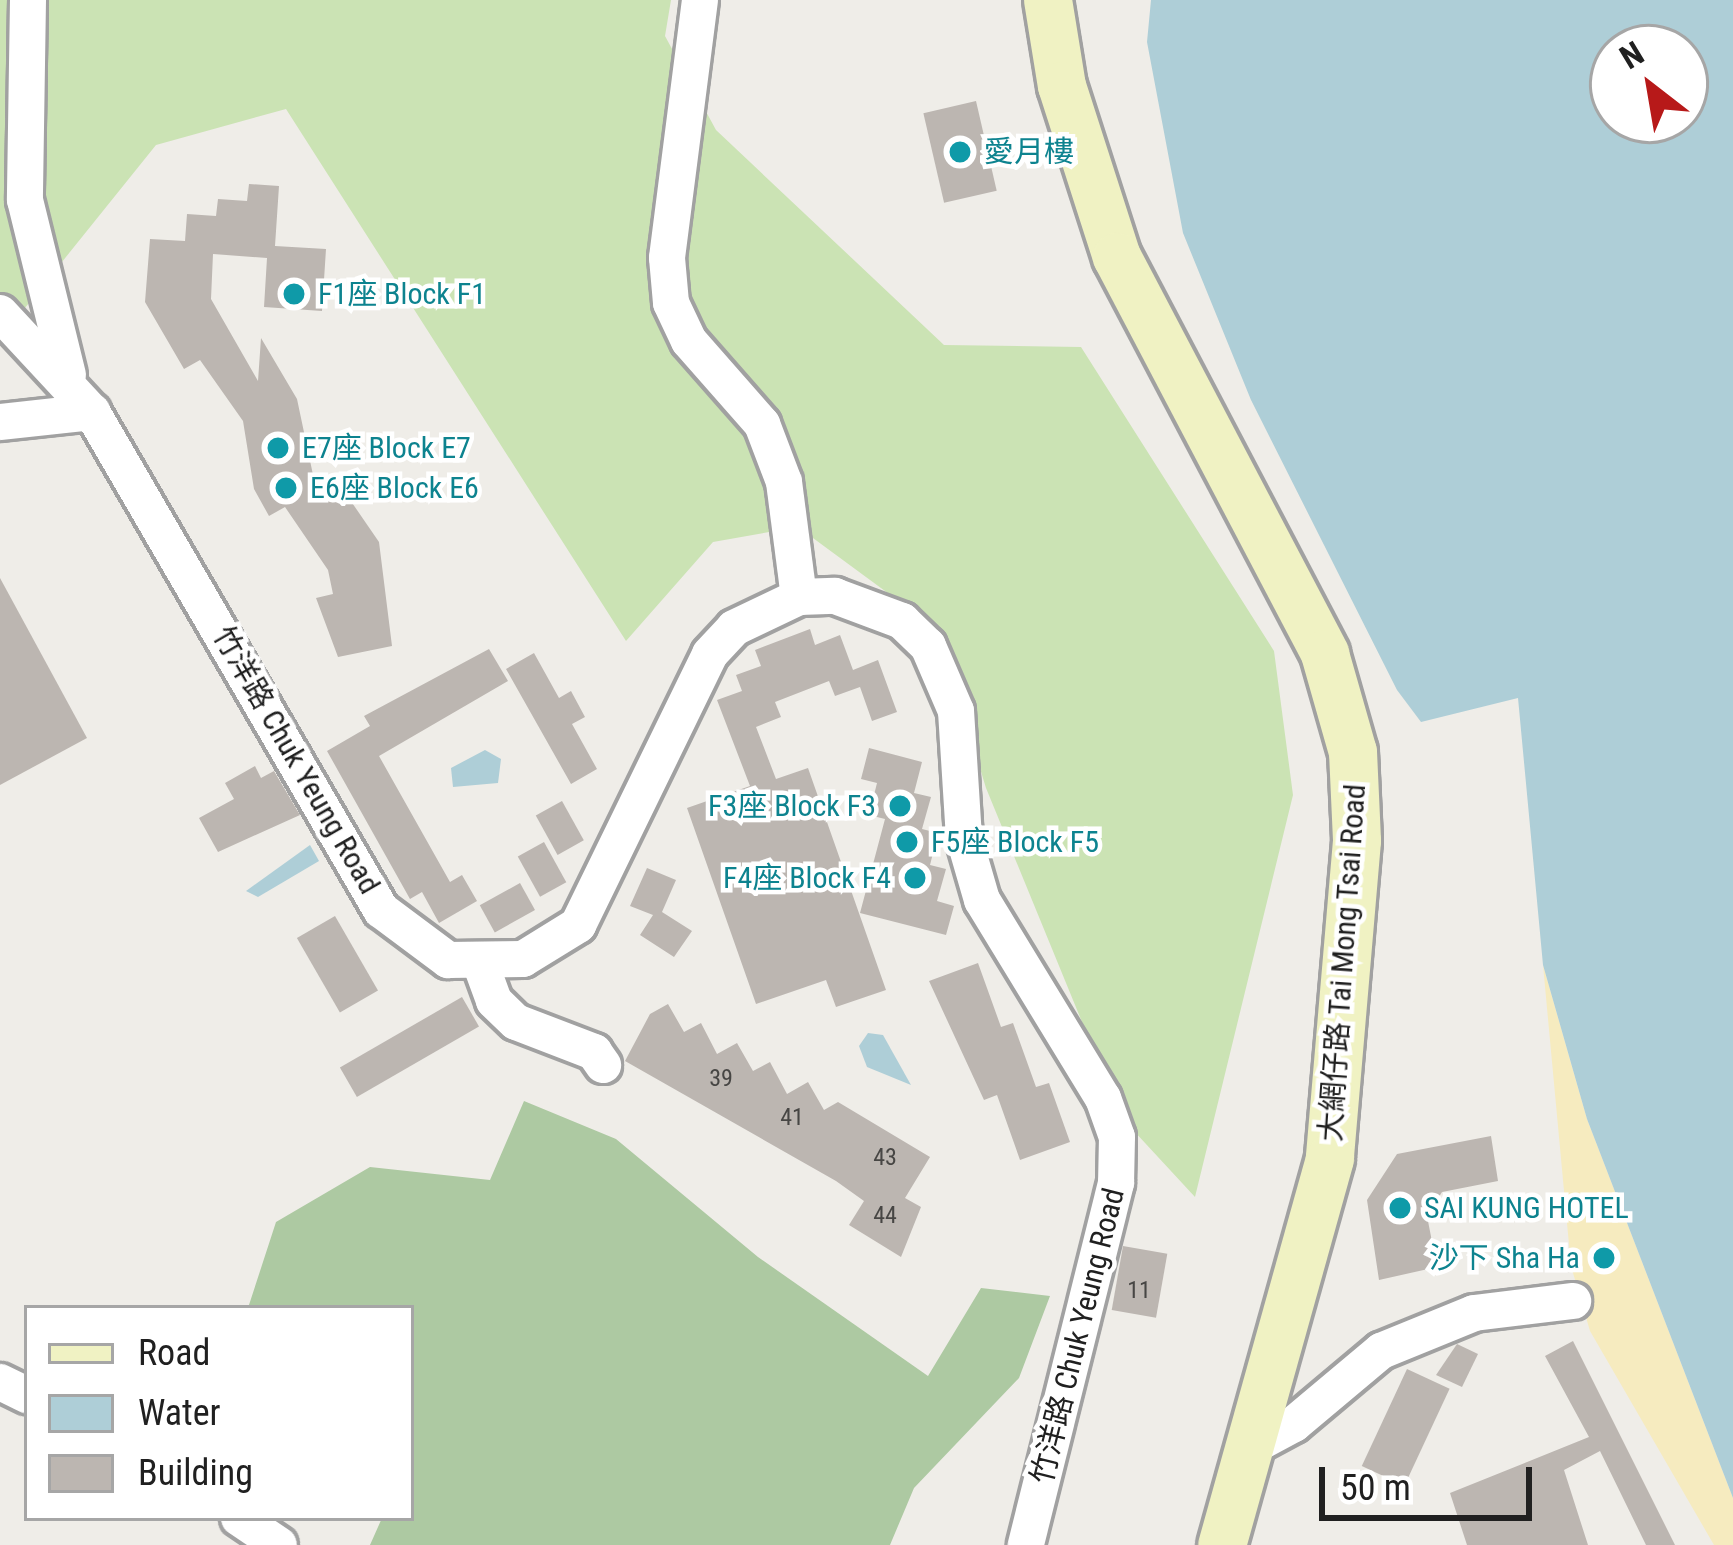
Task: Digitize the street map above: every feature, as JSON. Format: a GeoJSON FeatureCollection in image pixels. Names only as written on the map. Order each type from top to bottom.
{"type":"FeatureCollection","features":[{"type":"Feature","properties":{"kind":"main road","name":"大網仔路 Tai Mong Tsai Road"},"geometry":{"type":"LineString","coordinates":[[1048,0],[1062,86],[1117,257],[1325,654],[1353,752],[1357,841],[1330,1160],[1222,1545]]}},
{"type":"Feature","properties":{"kind":"street"},"geometry":{"type":"LineString","coordinates":[[28,0],[26,200],[68,376]]}},
{"type":"Feature","properties":{"kind":"street"},"geometry":{"type":"LineString","coordinates":[[700,0],[667,258],[670,303],[689,341],[761,424],[784,482],[799,598]]}},
{"type":"Feature","properties":{"kind":"street","name":"竹洋路 Chuk Yeung Road"},"geometry":{"type":"LineString","coordinates":[[0,313],[68,376],[92,412],[381,910],[418,946],[481,965],[543,951],[578,925],[710,654],[750,618],[799,598],[870,604],[928,646],[956,711],[964,838],[982,900],[1112,1117],[1116,1183],[1026,1545]]}},
{"type":"Feature","properties":{"kind":"street"},"geometry":{"type":"LineString","coordinates":[[0,422],[29,426],[92,412]]}},
{"type":"Feature","properties":{"kind":"street"},"geometry":{"type":"LineString","coordinates":[[481,965],[494,1001],[516,1022],[594,1052],[603,1065]]}},
{"type":"Feature","properties":{"kind":"street"},"geometry":{"type":"LineString","coordinates":[[1250,1447],[1294,1424],[1382,1351],[1474,1313],[1573,1301]]}},
{"type":"Feature","properties":{"kind":"street"},"geometry":{"type":"LineString","coordinates":[[243,1521],[279,1545]]}},
{"type":"Feature","properties":{"kind":"green space"},"geometry":{"type":"Polygon","coordinates":[[[0,0],[671,0],[665,36],[716,130],[944,345],[1081,347],[1274,651],[1293,795],[1195,1197],[1121,1117],[986,788],[938,630],[798,527],[713,542],[626,641],[286,109],[156,145],[0,339],[0,0]]]}},
{"type":"Feature","properties":{"kind":"green space"},"geometry":{"type":"Polygon","coordinates":[[[524,1101],[616,1139],[758,1257],[928,1376],[981,1288],[1050,1296],[1019,1378],[914,1488],[890,1545],[370,1545],[381,1521],[414,1521],[414,1305],[249,1305],[276,1222],[370,1167],[490,1180],[524,1101]]]}},
{"type":"Feature","properties":{"kind":"sand","name":"沙下 Sha Ha"},"geometry":{"type":"Polygon","coordinates":[[[1543,965],[1587,1119],[1733,1498],[1733,1545],[1714,1545],[1590,1331],[1571,1266],[1543,965]]]}},
{"type":"Feature","properties":{"kind":"water"},"geometry":{"type":"Polygon","coordinates":[[[1151,0],[1733,0],[1733,1498],[1587,1119],[1543,965],[1518,698],[1421,722],[1397,690],[1251,400],[1183,233],[1147,42],[1151,0]]]}},
{"type":"Feature","properties":{"kind":"water"},"geometry":{"type":"Polygon","coordinates":[[[485,750],[501,759],[498,783],[453,787],[451,768],[485,750]]]}},
{"type":"Feature","properties":{"kind":"water"},"geometry":{"type":"Polygon","coordinates":[[[310,845],[319,861],[258,897],[246,891],[310,845]]]}},
{"type":"Feature","properties":{"kind":"water"},"geometry":{"type":"Polygon","coordinates":[[[868,1033],[883,1035],[911,1085],[867,1067],[859,1046],[868,1033]]]}},
{"type":"Feature","properties":{"kind":"building","name":"愛月樓"},"geometry":{"type":"Polygon","coordinates":[[[976,101],[997,191],[944,203],[923,113],[976,101]]]}},
{"type":"Feature","properties":{"kind":"building"},"geometry":{"type":"Polygon","coordinates":[[[249,184],[279,186],[275,246],[326,249],[322,311],[264,307],[267,258],[213,254],[211,299],[258,381],[261,338],[297,399],[316,489],[335,478],[379,542],[392,646],[338,657],[316,598],[333,594],[328,570],[285,507],[269,516],[254,489],[243,421],[200,360],[184,369],[145,302],[150,239],[185,241],[187,214],[216,216],[218,199],[247,201],[249,184]]]}},
{"type":"Feature","properties":{"kind":"building"},"geometry":{"type":"Polygon","coordinates":[[[0,578],[87,738],[0,785],[0,578]]]}},
{"type":"Feature","properties":{"kind":"building"},"geometry":{"type":"Polygon","coordinates":[[[810,629],[815,645],[840,635],[853,670],[878,660],[897,712],[872,721],[860,687],[835,696],[829,681],[775,702],[781,717],[756,727],[776,779],[808,768],[886,990],[836,1007],[826,980],[756,1004],[687,808],[750,786],[717,700],[742,691],[736,675],[761,666],[755,650],[810,629]]]}},
{"type":"Feature","properties":{"kind":"building"},"geometry":{"type":"Polygon","coordinates":[[[489,649],[508,681],[379,756],[450,882],[462,875],[477,901],[439,923],[422,892],[410,899],[327,751],[370,726],[364,716],[489,649]]]}},
{"type":"Feature","properties":{"kind":"building"},"geometry":{"type":"Polygon","coordinates":[[[534,653],[559,698],[571,691],[585,717],[572,724],[597,769],[571,784],[506,669],[534,653]]]}},
{"type":"Feature","properties":{"kind":"building"},"geometry":{"type":"Polygon","coordinates":[[[869,748],[922,762],[914,793],[931,797],[922,829],[938,833],[930,865],[946,869],[937,901],[954,906],[946,935],[860,913],[885,819],[869,815],[877,783],[861,779],[869,748]]]}},
{"type":"Feature","properties":{"kind":"building"},"geometry":{"type":"Polygon","coordinates":[[[255,766],[261,778],[274,771],[300,815],[218,852],[199,818],[234,799],[225,783],[255,766]]]}},
{"type":"Feature","properties":{"kind":"building"},"geometry":{"type":"Polygon","coordinates":[[[562,801],[584,840],[558,855],[536,816],[562,801]]]}},
{"type":"Feature","properties":{"kind":"building"},"geometry":{"type":"Polygon","coordinates":[[[544,842],[566,882],[540,897],[518,857],[544,842]]]}},
{"type":"Feature","properties":{"kind":"building"},"geometry":{"type":"Polygon","coordinates":[[[647,868],[676,880],[662,912],[692,931],[674,957],[640,935],[653,915],[630,906],[647,868]]]}},
{"type":"Feature","properties":{"kind":"building"},"geometry":{"type":"Polygon","coordinates":[[[520,883],[535,910],[495,932],[480,905],[520,883]]]}},
{"type":"Feature","properties":{"kind":"building"},"geometry":{"type":"Polygon","coordinates":[[[335,916],[378,990],[340,1012],[297,938],[335,916]]]}},
{"type":"Feature","properties":{"kind":"building"},"geometry":{"type":"Polygon","coordinates":[[[978,963],[1001,1027],[1013,1023],[1036,1087],[1049,1083],[1070,1142],[1020,1160],[997,1095],[984,1100],[929,981],[978,963]]]}},
{"type":"Feature","properties":{"kind":"building"},"geometry":{"type":"Polygon","coordinates":[[[462,997],[479,1026],[357,1097],[340,1068],[462,997]]]}},
{"type":"Feature","properties":{"kind":"building"},"geometry":{"type":"Polygon","coordinates":[[[668,1004],[684,1032],[701,1023],[717,1054],[737,1043],[753,1071],[770,1062],[787,1094],[808,1082],[824,1110],[838,1102],[930,1157],[905,1198],[921,1207],[901,1257],[849,1225],[864,1201],[836,1181],[625,1061],[650,1014],[668,1004]]]}},
{"type":"Feature","properties":{"kind":"building","name":"SAI KUNG HOTEL"},"geometry":{"type":"Polygon","coordinates":[[[1491,1136],[1498,1181],[1442,1192],[1427,1216],[1437,1267],[1379,1280],[1367,1200],[1397,1154],[1491,1136]]]}},
{"type":"Feature","properties":{"kind":"building"},"geometry":{"type":"Polygon","coordinates":[[[1123,1246],[1167,1254],[1156,1318],[1112,1310],[1123,1246]]]}},
{"type":"Feature","properties":{"kind":"building"},"geometry":{"type":"Polygon","coordinates":[[[1573,1341],[1675,1545],[1646,1545],[1600,1451],[1564,1470],[1588,1545],[1467,1545],[1450,1493],[1589,1437],[1545,1356],[1573,1341]]]}},
{"type":"Feature","properties":{"kind":"building"},"geometry":{"type":"Polygon","coordinates":[[[1457,1344],[1478,1354],[1462,1387],[1436,1375],[1457,1344]]]}},
{"type":"Feature","properties":{"kind":"building"},"geometry":{"type":"Polygon","coordinates":[[[1407,1369],[1450,1389],[1404,1486],[1362,1466],[1407,1369]]]}},
{"type":"Feature","properties":{"kind":"place","name":"愛月樓"},"geometry":{"type":"Point","coordinates":[960,152]}},
{"type":"Feature","properties":{"kind":"place","name":"F1座 Block F1"},"geometry":{"type":"Point","coordinates":[294,294]}},
{"type":"Feature","properties":{"kind":"place","name":"E7座 Block E7"},"geometry":{"type":"Point","coordinates":[278,448]}},
{"type":"Feature","properties":{"kind":"place","name":"E6座 Block E6"},"geometry":{"type":"Point","coordinates":[286,488]}},
{"type":"Feature","properties":{"kind":"place","name":"F3座 Block F3"},"geometry":{"type":"Point","coordinates":[900,806]}},
{"type":"Feature","properties":{"kind":"place","name":"F5座 Block F5"},"geometry":{"type":"Point","coordinates":[907,842]}},
{"type":"Feature","properties":{"kind":"place","name":"F4座 Block F4"},"geometry":{"type":"Point","coordinates":[915,878]}},
{"type":"Feature","properties":{"kind":"place","name":"SAI KUNG HOTEL"},"geometry":{"type":"Point","coordinates":[1400,1208]}},
{"type":"Feature","properties":{"kind":"place","name":"沙下 Sha Ha"},"geometry":{"type":"Point","coordinates":[1604,1258]}}]}
